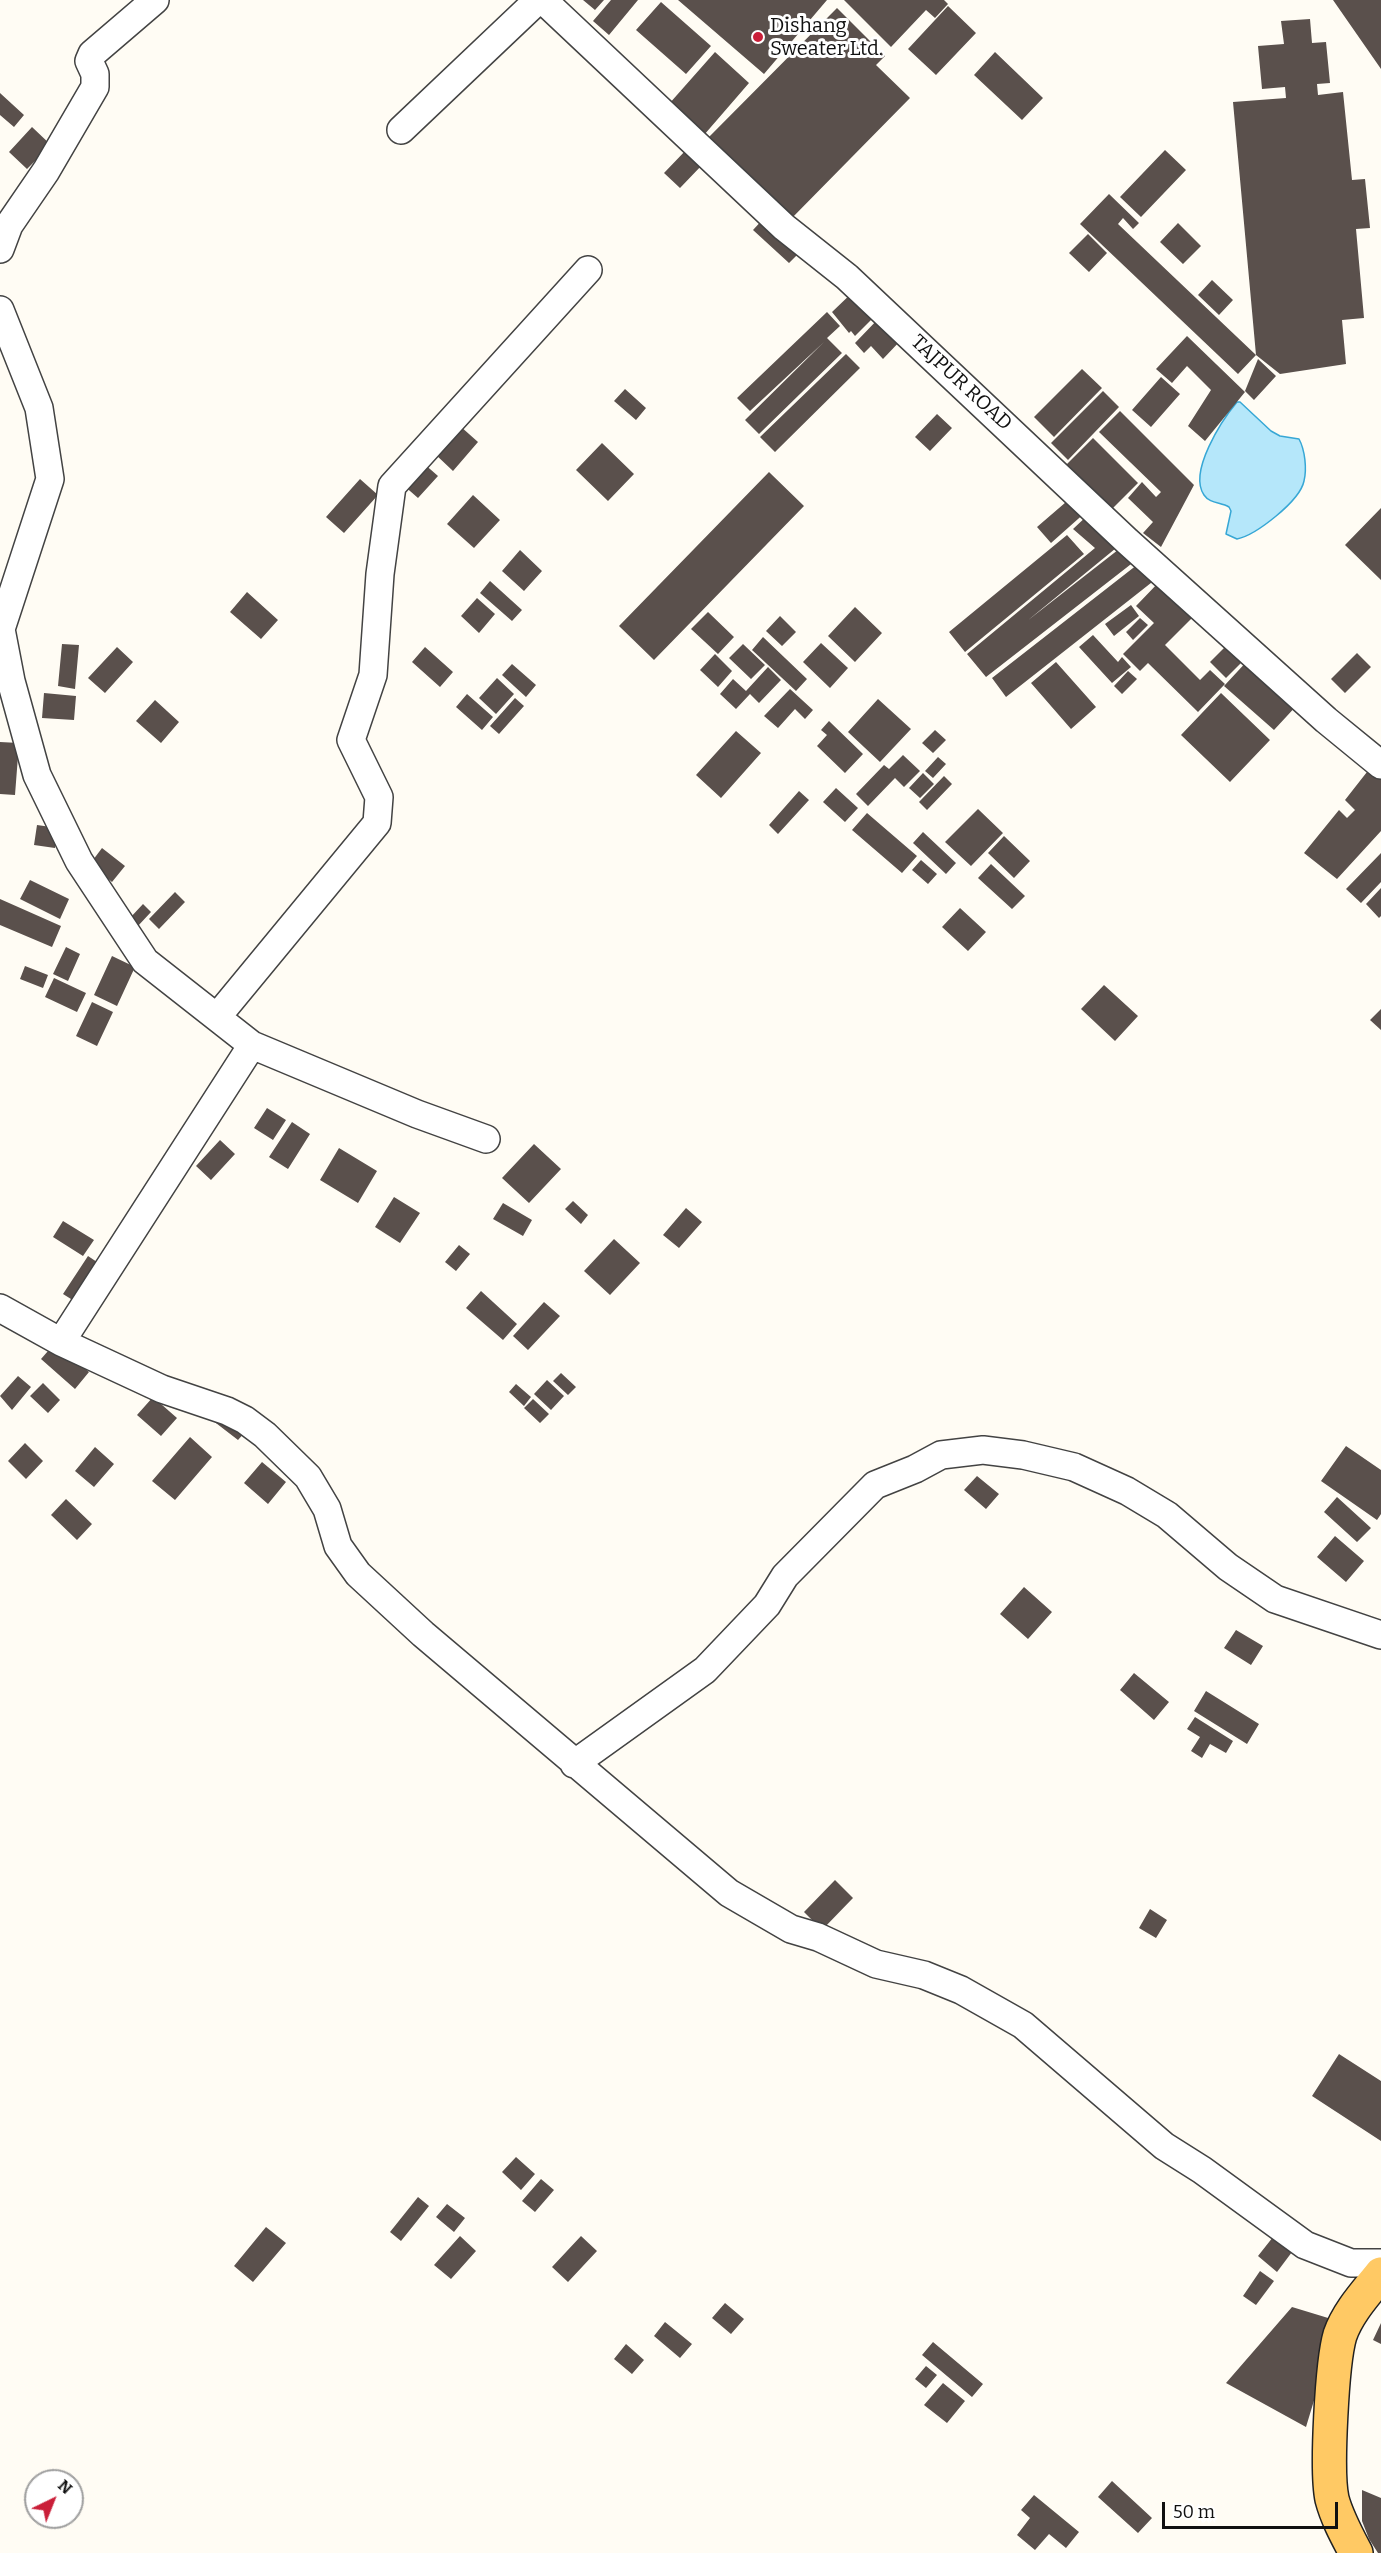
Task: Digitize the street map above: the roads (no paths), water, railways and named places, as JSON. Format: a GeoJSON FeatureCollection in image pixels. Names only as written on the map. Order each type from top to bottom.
{"type":"FeatureCollection","features":[{"type":"Feature","properties":{"kind":"main road"},"geometry":{"type":"LineString","coordinates":[[1356,2553],[1343,2528],[1332,2498],[1329,2463],[1335,2377],[1340,2335],[1357,2304],[1381,2274]]}},
{"type":"Feature","properties":{"kind":"street"},"geometry":{"type":"LineString","coordinates":[[0,249],[9,225],[46,171],[95,87],[95,74],[89,61],[92,54],[155,0]]}},
{"type":"Feature","properties":{"kind":"street"},"geometry":{"type":"LineString","coordinates":[[400,130],[538,0]]}},
{"type":"Feature","properties":{"kind":"street","name":"TAJPUR ROAD"},"geometry":{"type":"LineString","coordinates":[[543,0],[784,227],[855,284],[1170,580],[1326,720],[1381,765]]}},
{"type":"Feature","properties":{"kind":"street"},"geometry":{"type":"LineString","coordinates":[[217,1017],[377,823],[379,796],[351,740],[373,675],[380,574],[392,486],[588,270]]}},
{"type":"Feature","properties":{"kind":"street"},"geometry":{"type":"LineString","coordinates":[[0,310],[39,408],[50,479],[1,629],[11,681],[37,776],[79,861],[144,961],[252,1045],[417,1114],[486,1139]]}},
{"type":"Feature","properties":{"kind":"street"},"geometry":{"type":"LineString","coordinates":[[62,1342],[252,1045]]}},
{"type":"Feature","properties":{"kind":"street"},"geometry":{"type":"LineString","coordinates":[[0,1308],[62,1342],[162,1389],[245,1419],[308,1477],[327,1509],[338,1546],[358,1574],[423,1634],[574,1764],[697,1868],[752,1909],[791,1929],[818,1938],[876,1964],[924,1975],[961,1990],[1023,2025],[1164,2146],[1202,2170],[1305,2245],[1351,2263],[1381,2263]]}},
{"type":"Feature","properties":{"kind":"street"},"geometry":{"type":"LineString","coordinates":[[574,1764],[705,1670],[767,1605],[784,1576],[875,1485],[915,1469],[941,1455],[983,1450],[1023,1455],[1074,1467],[1126,1491],[1167,1515],[1228,1567],[1275,1599],[1381,1635]]}},
{"type":"Feature","properties":{"kind":"water"},"geometry":{"type":"Polygon","coordinates":[[[1237,402],[1240,402],[1271,431],[1280,436],[1299,439],[1304,454],[1305,471],[1301,489],[1286,507],[1255,531],[1237,539],[1226,534],[1231,511],[1229,507],[1206,498],[1200,485],[1200,473],[1203,460],[1216,433],[1237,402]]]}},
{"type":"Feature","properties":{"kind":"place","name":"Dishang Sweater Ltd."},"geometry":{"type":"Point","coordinates":[758,37]}}]}
